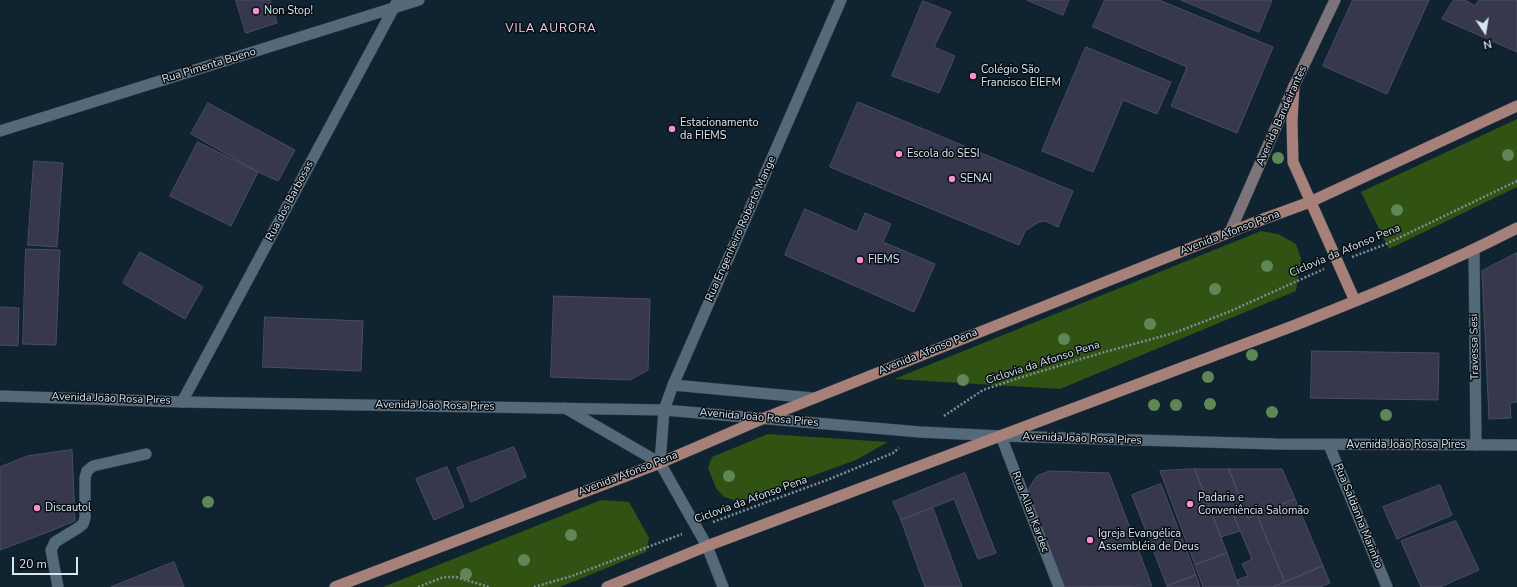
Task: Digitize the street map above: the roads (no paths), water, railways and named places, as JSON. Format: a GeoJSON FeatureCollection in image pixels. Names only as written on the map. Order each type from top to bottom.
{"type":"FeatureCollection","features":[{"type":"Feature","properties":{"kind":"main road","name":"Avenida Bandeirantes"},"geometry":{"type":"LineString","coordinates":[[1230,232],[1294,86],[1335,0]]}},
{"type":"Feature","properties":{"kind":"main road"},"geometry":{"type":"LineString","coordinates":[[1294,86],[1292,121],[1293,162],[1355,301]]}},
{"type":"Feature","properties":{"kind":"main road","name":"Avenida Afonso Pena"},"geometry":{"type":"LineString","coordinates":[[335,587],[660,463],[813,398],[1230,232],[1310,202],[1517,106]]}},
{"type":"Feature","properties":{"kind":"main road"},"geometry":{"type":"LineString","coordinates":[[607,587],[707,546],[1355,301],[1474,250],[1517,228]]}},
{"type":"Feature","properties":{"kind":"street","name":"Rua Pimenta Bueno"},"geometry":{"type":"LineString","coordinates":[[0,131],[396,4],[419,0]]}},
{"type":"Feature","properties":{"kind":"street","name":"Rua Engenheiro Roberto Mange"},"geometry":{"type":"LineString","coordinates":[[660,463],[664,410],[673,385],[841,0]]}},
{"type":"Feature","properties":{"kind":"street","name":"Rua dos Barbosas"},"geometry":{"type":"LineString","coordinates":[[182,402],[396,4]]}},
{"type":"Feature","properties":{"kind":"street","name":"Travessa Sesi"},"geometry":{"type":"LineString","coordinates":[[1474,250],[1476,445]]}},
{"type":"Feature","properties":{"kind":"street"},"geometry":{"type":"LineString","coordinates":[[673,385],[813,398]]}},
{"type":"Feature","properties":{"kind":"street","name":"Avenida João Rosa Pires"},"geometry":{"type":"LineString","coordinates":[[0,396],[182,402],[664,410],[920,432],[1001,436],[1329,445],[1517,445]]}},
{"type":"Feature","properties":{"kind":"street"},"geometry":{"type":"LineString","coordinates":[[565,408],[660,463],[698,528],[707,546],[723,587]]}},
{"type":"Feature","properties":{"kind":"street","name":"Rua Allan Kardec"},"geometry":{"type":"LineString","coordinates":[[1001,436],[1059,587]]}},
{"type":"Feature","properties":{"kind":"street","name":"Rua Saldanha Marinho"},"geometry":{"type":"LineString","coordinates":[[1329,445],[1387,587]]}},
{"type":"Feature","properties":{"kind":"street"},"geometry":{"type":"LineString","coordinates":[[58,587],[51,550],[55,542],[83,524],[85,518],[85,478],[87,471],[93,466],[146,454]]}},
{"type":"Feature","properties":{"kind":"place","name":"Non Stop!"},"geometry":{"type":"Point","coordinates":[256,11]}},
{"type":"Feature","properties":{"kind":"place","name":"Colégio São Francisco EIEFM"},"geometry":{"type":"Point","coordinates":[973,76]}},
{"type":"Feature","properties":{"kind":"place","name":"Estacionamento da FIEMS"},"geometry":{"type":"Point","coordinates":[672,129]}},
{"type":"Feature","properties":{"kind":"place","name":"Escola do SESI"},"geometry":{"type":"Point","coordinates":[899,154]}},
{"type":"Feature","properties":{"kind":"place","name":"SENAI"},"geometry":{"type":"Point","coordinates":[952,179]}},
{"type":"Feature","properties":{"kind":"place","name":"FIEMS"},"geometry":{"type":"Point","coordinates":[860,260]}},
{"type":"Feature","properties":{"kind":"place","name":"Padaria e Conveniência Salomão"},"geometry":{"type":"Point","coordinates":[1190,504]}},
{"type":"Feature","properties":{"kind":"place","name":"Discautol"},"geometry":{"type":"Point","coordinates":[37,508]}},
{"type":"Feature","properties":{"kind":"place","name":"Igreja Evangélica Assembléia de Deus"},"geometry":{"type":"Point","coordinates":[1090,540]}},
{"type":"Feature","properties":{"kind":"district","name":"VILA AURORA"},"geometry":{"type":"Point","coordinates":[551,29]}}]}
